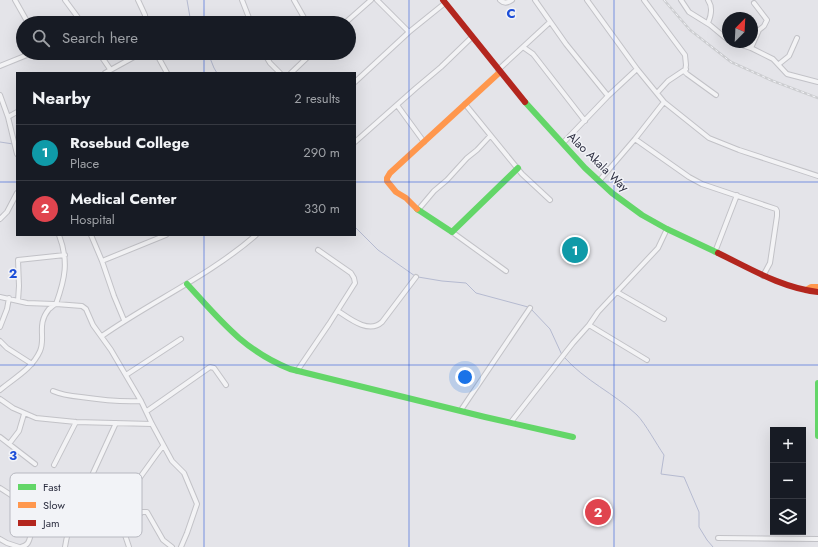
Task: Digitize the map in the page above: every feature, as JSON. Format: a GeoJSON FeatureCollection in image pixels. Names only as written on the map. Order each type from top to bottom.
{"type":"FeatureCollection","features":[{"type":"Feature","properties":{"kind":"street"},"geometry":{"type":"LineString","coordinates":[[15,0],[24,16]]}},
{"type":"Feature","properties":{"kind":"street"},"geometry":{"type":"LineString","coordinates":[[65,0],[77,16]]}},
{"type":"Feature","properties":{"kind":"street"},"geometry":{"type":"LineString","coordinates":[[138,0],[145,16]]}},
{"type":"Feature","properties":{"kind":"street"},"geometry":{"type":"LineString","coordinates":[[242,0],[248,16]]}},
{"type":"Feature","properties":{"kind":"street"},"geometry":{"type":"LineString","coordinates":[[294,0],[303,16]]}},
{"type":"Feature","properties":{"kind":"street"},"geometry":{"type":"LineString","coordinates":[[353,16],[371,0]]}},
{"type":"Feature","properties":{"kind":"street"},"geometry":{"type":"LineString","coordinates":[[377,0],[409,32]]}},
{"type":"Feature","properties":{"kind":"street"},"geometry":{"type":"LineString","coordinates":[[500,0],[506,3],[512,0]]}},
{"type":"Feature","properties":{"kind":"street"},"geometry":{"type":"LineString","coordinates":[[534,0],[608,96]]}},
{"type":"Feature","properties":{"kind":"street"},"geometry":{"type":"LineString","coordinates":[[587,0],[637,69],[664,102],[714,141],[818,176]]}},
{"type":"Feature","properties":{"kind":"street"},"geometry":{"type":"LineString","coordinates":[[644,0],[685,55],[685,72],[716,95]]}},
{"type":"Feature","properties":{"kind":"street"},"geometry":{"type":"LineString","coordinates":[[681,0],[689,12],[708,23],[722,35]]}},
{"type":"Feature","properties":{"kind":"street"},"geometry":{"type":"LineString","coordinates":[[708,0],[711,6],[708,23]]}},
{"type":"Feature","properties":{"kind":"street"},"geometry":{"type":"LineString","coordinates":[[356,81],[444,2]]}},
{"type":"Feature","properties":{"kind":"street","name":"Alao Akala Way"},"geometry":{"type":"LineString","coordinates":[[444,2],[528,106],[598,181],[632,208],[667,229],[763,276],[805,291],[811,287],[817,290]]}},
{"type":"Feature","properties":{"kind":"street"},"geometry":{"type":"LineString","coordinates":[[754,3],[767,20],[758,32]]}},
{"type":"Feature","properties":{"kind":"street"},"geometry":{"type":"LineString","coordinates":[[506,271],[452,232],[418,210],[406,198],[392,188],[388,183],[387,178],[390,173],[465,104],[523,46],[550,22]]}},
{"type":"Feature","properties":{"kind":"street"},"geometry":{"type":"LineString","coordinates":[[356,141],[441,67],[472,37]]}},
{"type":"Feature","properties":{"kind":"street"},"geometry":{"type":"LineString","coordinates":[[779,64],[789,56],[797,38]]}},
{"type":"Feature","properties":{"kind":"street"},"geometry":{"type":"LineString","coordinates":[[523,46],[533,54],[585,121]]}},
{"type":"Feature","properties":{"kind":"street"},"geometry":{"type":"LineString","coordinates":[[751,48],[773,58],[787,74],[818,82]]}},
{"type":"Feature","properties":{"kind":"street"},"geometry":{"type":"LineString","coordinates":[[0,66],[16,60]]}},
{"type":"Feature","properties":{"kind":"street"},"geometry":{"type":"LineString","coordinates":[[104,60],[110,69]]}},
{"type":"Feature","properties":{"kind":"street"},"geometry":{"type":"LineString","coordinates":[[106,72],[128,60]]}},
{"type":"Feature","properties":{"kind":"street"},"geometry":{"type":"LineString","coordinates":[[160,60],[166,72]]}},
{"type":"Feature","properties":{"kind":"street"},"geometry":{"type":"LineString","coordinates":[[268,60],[279,72]]}},
{"type":"Feature","properties":{"kind":"street"},"geometry":{"type":"LineString","coordinates":[[292,72],[305,60]]}},
{"type":"Feature","properties":{"kind":"street"},"geometry":{"type":"LineString","coordinates":[[564,143],[608,96],[637,69]]}},
{"type":"Feature","properties":{"kind":"street"},"geometry":{"type":"LineString","coordinates":[[657,93],[668,81],[686,69]]}},
{"type":"Feature","properties":{"kind":"street"},"geometry":{"type":"LineString","coordinates":[[0,94],[8,117],[16,150]]}},
{"type":"Feature","properties":{"kind":"street"},"geometry":{"type":"LineString","coordinates":[[598,181],[635,139],[664,102]]}},
{"type":"Feature","properties":{"kind":"street"},"geometry":{"type":"LineString","coordinates":[[465,104],[518,168],[550,200]]}},
{"type":"Feature","properties":{"kind":"street"},"geometry":{"type":"LineString","coordinates":[[397,105],[424,142]]}},
{"type":"Feature","properties":{"kind":"street"},"geometry":{"type":"LineString","coordinates":[[8,117],[16,113]]}},
{"type":"Feature","properties":{"kind":"street"},"geometry":{"type":"LineString","coordinates":[[418,210],[434,191],[478,150],[490,136]]}},
{"type":"Feature","properties":{"kind":"street"},"geometry":{"type":"LineString","coordinates":[[635,139],[696,181],[772,207],[777,211],[770,263],[763,276]]}},
{"type":"Feature","properties":{"kind":"street"},"geometry":{"type":"LineString","coordinates":[[452,232],[518,168]]}},
{"type":"Feature","properties":{"kind":"street"},"geometry":{"type":"LineString","coordinates":[[0,219],[7,212],[16,195]]}},
{"type":"Feature","properties":{"kind":"street"},"geometry":{"type":"LineString","coordinates":[[715,252],[737,195]]}},
{"type":"Feature","properties":{"kind":"street"},"geometry":{"type":"LineString","coordinates":[[511,422],[598,312],[658,248],[667,229]]}},
{"type":"Feature","properties":{"kind":"street"},"geometry":{"type":"LineString","coordinates":[[0,390],[21,375],[32,364],[40,351],[44,316],[55,304],[64,282],[65,255],[59,236]]}},
{"type":"Feature","properties":{"kind":"street"},"geometry":{"type":"LineString","coordinates":[[91,236],[124,320]]}},
{"type":"Feature","properties":{"kind":"street"},"geometry":{"type":"LineString","coordinates":[[102,261],[164,236]]}},
{"type":"Feature","properties":{"kind":"street"},"geometry":{"type":"LineString","coordinates":[[102,336],[124,320],[217,264],[255,236]]}},
{"type":"Feature","properties":{"kind":"street"},"geometry":{"type":"LineString","coordinates":[[296,371],[354,286],[354,278],[340,265],[318,250]]}},
{"type":"Feature","properties":{"kind":"street"},"geometry":{"type":"LineString","coordinates":[[18,301],[18,260],[65,255]]}},
{"type":"Feature","properties":{"kind":"street"},"geometry":{"type":"LineString","coordinates":[[338,311],[362,325],[370,327],[377,326],[382,322],[416,276]]}},
{"type":"Feature","properties":{"kind":"street"},"geometry":{"type":"LineString","coordinates":[[186,284],[247,347],[265,358],[296,371],[310,372],[573,437]]}},
{"type":"Feature","properties":{"kind":"street"},"geometry":{"type":"LineString","coordinates":[[617,292],[664,320]]}},
{"type":"Feature","properties":{"kind":"street"},"geometry":{"type":"LineString","coordinates":[[0,297],[27,303],[84,307],[93,325],[102,336],[147,411],[152,424],[172,461],[184,472],[197,504],[181,547]]}},
{"type":"Feature","properties":{"kind":"street"},"geometry":{"type":"LineString","coordinates":[[0,327],[7,309],[9,298]]}},
{"type":"Feature","properties":{"kind":"street"},"geometry":{"type":"LineString","coordinates":[[461,410],[530,308]]}},
{"type":"Feature","properties":{"kind":"street"},"geometry":{"type":"LineString","coordinates":[[589,325],[648,360]]}},
{"type":"Feature","properties":{"kind":"street"},"geometry":{"type":"LineString","coordinates":[[126,375],[181,339]]}},
{"type":"Feature","properties":{"kind":"street"},"geometry":{"type":"LineString","coordinates":[[0,341],[7,348],[32,364]]}},
{"type":"Feature","properties":{"kind":"street"},"geometry":{"type":"LineString","coordinates":[[147,411],[210,368],[214,368],[226,385]]}},
{"type":"Feature","properties":{"kind":"street"},"geometry":{"type":"LineString","coordinates":[[818,383],[818,436]]}},
{"type":"Feature","properties":{"kind":"street"},"geometry":{"type":"LineString","coordinates":[[53,391],[60,394],[102,401],[141,401]]}},
{"type":"Feature","properties":{"kind":"street"},"geometry":{"type":"LineString","coordinates":[[0,399],[24,414],[36,418],[76,422],[152,424]]}},
{"type":"Feature","properties":{"kind":"street"},"geometry":{"type":"LineString","coordinates":[[9,444],[19,431],[24,414]]}},
{"type":"Feature","properties":{"kind":"street"},"geometry":{"type":"LineString","coordinates":[[54,465],[76,422]]}},
{"type":"Feature","properties":{"kind":"street"},"geometry":{"type":"LineString","coordinates":[[93,473],[116,423]]}},
{"type":"Feature","properties":{"kind":"street"},"geometry":{"type":"LineString","coordinates":[[0,437],[35,464]]}},
{"type":"Feature","properties":{"kind":"street"},"geometry":{"type":"LineString","coordinates":[[142,475],[150,462],[164,446]]}},
{"type":"Feature","properties":{"kind":"street"},"geometry":{"type":"LineString","coordinates":[[0,488],[10,495]]}},
{"type":"Feature","properties":{"kind":"street"},"geometry":{"type":"LineString","coordinates":[[142,512],[148,513],[163,540],[172,547]]}},
{"type":"Feature","properties":{"kind":"street"},"geometry":{"type":"LineString","coordinates":[[0,539],[20,547],[27,545],[30,537]]}},
{"type":"Feature","properties":{"kind":"street"},"geometry":{"type":"LineString","coordinates":[[65,547],[67,537]]}},
{"type":"Feature","properties":{"kind":"street"},"geometry":{"type":"LineString","coordinates":[[126,537],[129,547]]}},
{"type":"Feature","properties":{"kind":"street"},"geometry":{"type":"LineString","coordinates":[[718,538],[818,539]]}},
{"type":"Feature","properties":{"kind":"waterway"},"geometry":{"type":"LineString","coordinates":[[187,0],[190,16]]}},
{"type":"Feature","properties":{"kind":"waterway"},"geometry":{"type":"LineString","coordinates":[[211,60],[216,72]]}},
{"type":"Feature","properties":{"kind":"waterway"},"geometry":{"type":"LineString","coordinates":[[0,142],[13,144]]}},
{"type":"Feature","properties":{"kind":"waterway"},"geometry":{"type":"LineString","coordinates":[[356,228],[378,250],[415,276]]}},
{"type":"Feature","properties":{"kind":"waterway"},"geometry":{"type":"LineString","coordinates":[[418,277],[466,283],[476,293],[528,307]]}},
{"type":"Feature","properties":{"kind":"waterway"},"geometry":{"type":"LineString","coordinates":[[531,309],[550,329],[562,355]]}},
{"type":"Feature","properties":{"kind":"waterway"},"geometry":{"type":"LineString","coordinates":[[564,357],[581,373],[637,415],[664,455],[661,474],[684,477],[699,512],[699,527],[713,547]]}},
{"type":"Feature","properties":{"kind":"railway"},"geometry":{"type":"LineString","coordinates":[[664,0],[690,30],[731,62],[773,81],[818,98]]}},
{"type":"Feature","properties":{"kind":"traffic: fast"},"geometry":{"type":"LineString","coordinates":[[525,102],[585,168],[612,193],[642,215],[667,229],[718,253]]}},
{"type":"Feature","properties":{"kind":"traffic: fast"},"geometry":{"type":"LineString","coordinates":[[417,209],[452,232],[518,168]]}},
{"type":"Feature","properties":{"kind":"traffic: fast"},"geometry":{"type":"LineString","coordinates":[[187,284],[222,322],[245,343],[259,353],[290,369],[573,437]]}},
{"type":"Feature","properties":{"kind":"traffic: fast"},"geometry":{"type":"LineString","coordinates":[[818,383],[818,436]]}},
{"type":"Feature","properties":{"kind":"traffic: slow"},"geometry":{"type":"LineString","coordinates":[[417,209],[406,198],[396,192],[387,181],[390,173],[500,72]]}},
{"type":"Feature","properties":{"kind":"traffic: slow"},"geometry":{"type":"LineString","coordinates":[[806,290],[811,287],[818,287]]}},
{"type":"Feature","properties":{"kind":"traffic: jam"},"geometry":{"type":"LineString","coordinates":[[443,0],[525,102]]}},
{"type":"Feature","properties":{"kind":"traffic: jam"},"geometry":{"type":"LineString","coordinates":[[718,253],[779,282],[805,290],[818,292]]}},
{"type":"Feature","properties":{"kind":"place","name":"Rosebud College"},"geometry":{"type":"Point","coordinates":[575,250]}},
{"type":"Feature","properties":{"kind":"place","name":"Medical Center"},"geometry":{"type":"Point","coordinates":[598,512]}}]}
